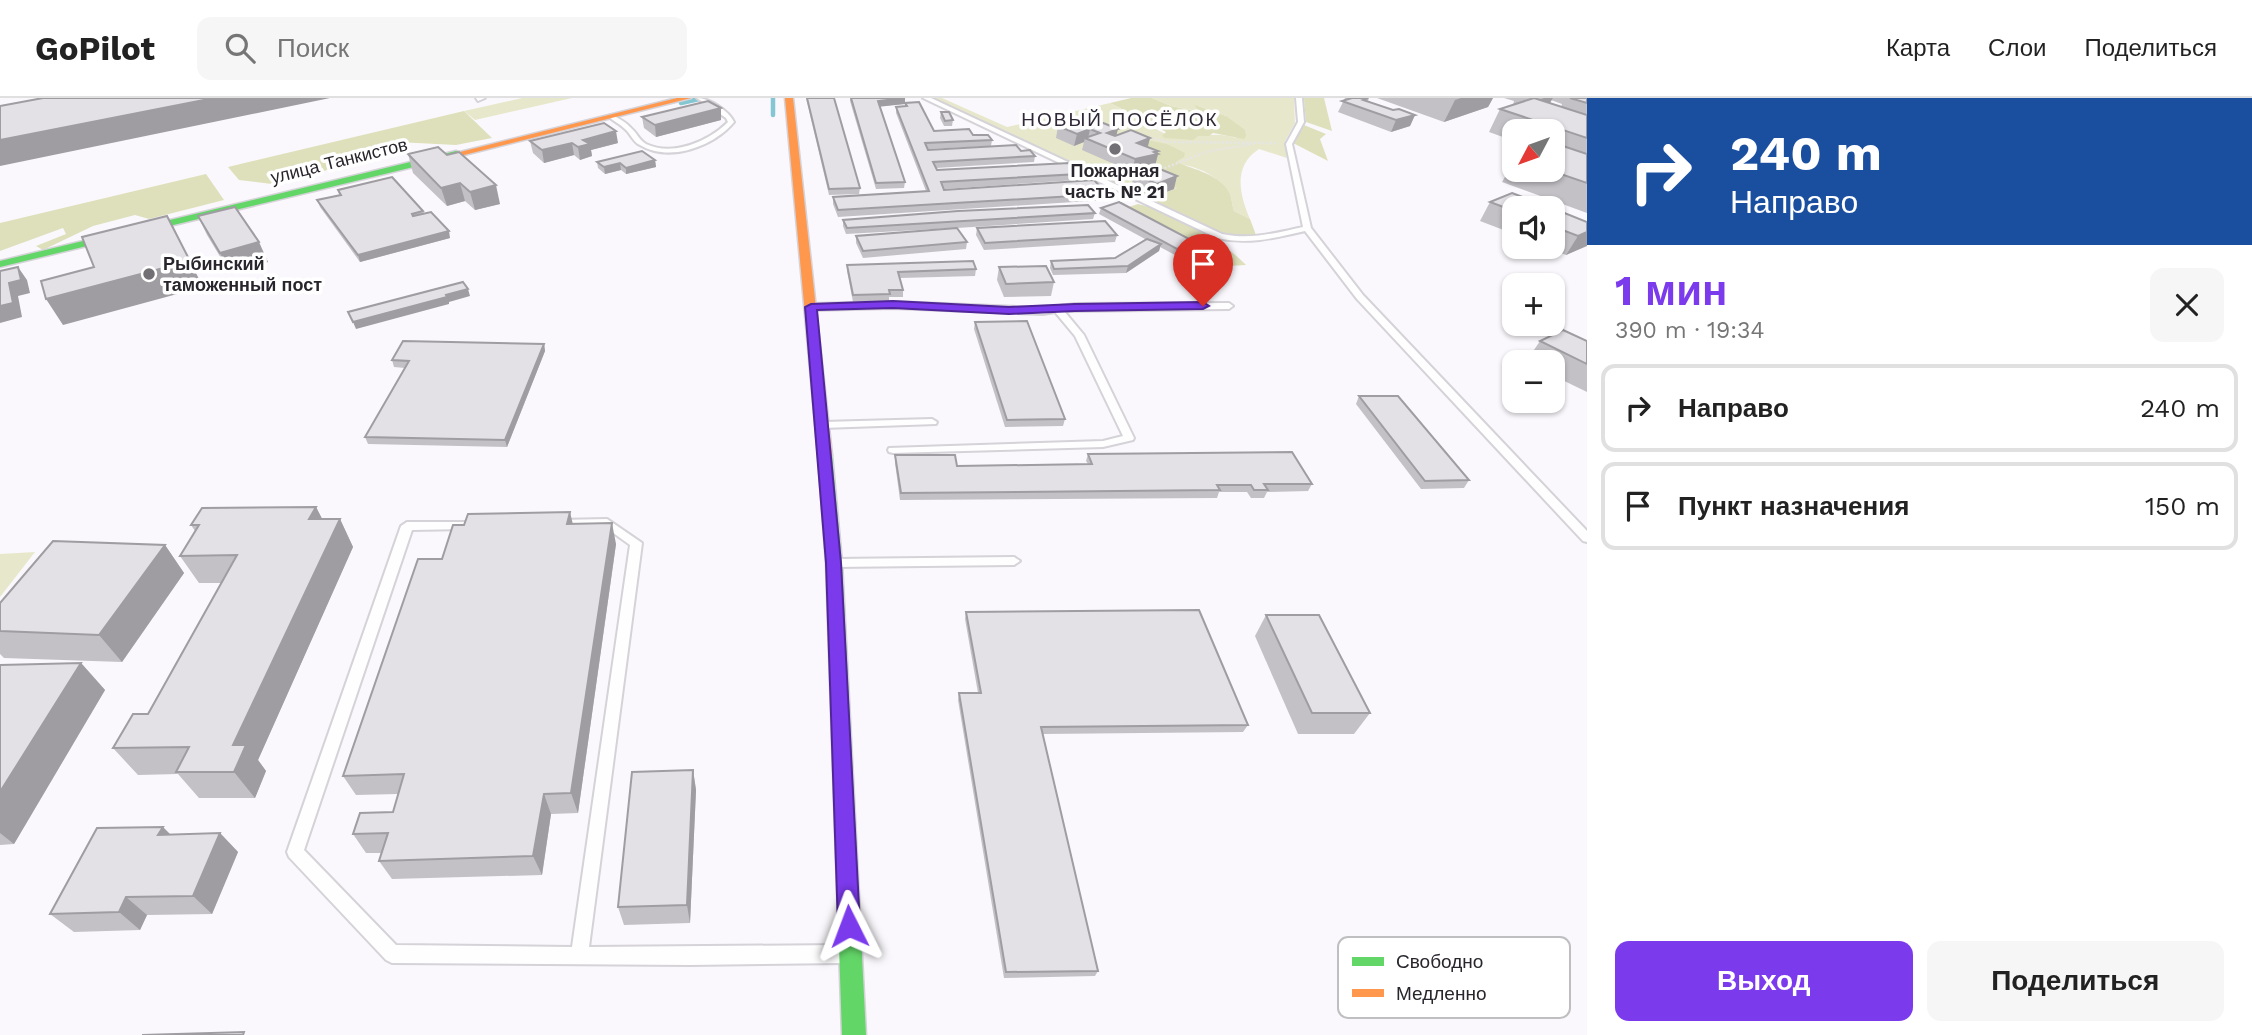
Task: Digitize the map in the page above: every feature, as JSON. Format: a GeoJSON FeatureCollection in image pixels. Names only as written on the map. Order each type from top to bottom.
{"type":"FeatureCollection","features":[{"type":"Feature","properties":{"kind":"street"},"geometry":{"type":"LineString","coordinates":[[789,98],[823,425],[834,563],[855,1035]]}},
{"type":"Feature","properties":{"kind":"street","name":"улица Танкистов"},"geometry":{"type":"LineString","coordinates":[[0,264],[692,103]]}},
{"type":"Feature","properties":{"kind":"lane"},"geometry":{"type":"LineString","coordinates":[[617,121],[637,140],[649,147],[668,149],[693,145],[717,135],[731,122],[729,117],[700,98]]}},
{"type":"Feature","properties":{"kind":"lane"},"geometry":{"type":"LineString","coordinates":[[926,98],[1220,236],[1253,240],[1307,228]]}},
{"type":"Feature","properties":{"kind":"lane"},"geometry":{"type":"LineString","coordinates":[[1299,98],[1301,122],[1289,144],[1307,228],[1360,297],[1587,538]]}},
{"type":"Feature","properties":{"kind":"lane"},"geometry":{"type":"LineString","coordinates":[[692,103],[709,104]]}},
{"type":"Feature","properties":{"kind":"lane"},"geometry":{"type":"LineString","coordinates":[[617,121],[636,122]]}},
{"type":"Feature","properties":{"kind":"lane"},"geometry":{"type":"LineString","coordinates":[[0,273],[25,258]]}},
{"type":"Feature","properties":{"kind":"lane"},"geometry":{"type":"LineString","coordinates":[[811,307],[893,305],[1009,311],[1075,307],[1229,306]]}},
{"type":"Feature","properties":{"kind":"lane"},"geometry":{"type":"LineString","coordinates":[[893,450],[1103,444],[1129,438],[1079,335],[1059,310]]}},
{"type":"Feature","properties":{"kind":"lane"},"geometry":{"type":"LineString","coordinates":[[823,425],[932,422]]}},
{"type":"Feature","properties":{"kind":"lane"},"geometry":{"type":"LineString","coordinates":[[540,524],[607,523],[636,543],[579,956]]}},
{"type":"Feature","properties":{"kind":"lane"},"geometry":{"type":"LineString","coordinates":[[487,525],[407,526],[295,852],[393,954],[850,954]]}},
{"type":"Feature","properties":{"kind":"lane"},"geometry":{"type":"LineString","coordinates":[[834,563],[1014,561]]}},
{"type":"Feature","properties":{"kind":"path"},"geometry":{"type":"LineString","coordinates":[[1143,137],[1168,142],[1289,144]]}},
{"type":"Feature","properties":{"kind":"path"},"geometry":{"type":"LineString","coordinates":[[1145,173],[1209,151],[1266,142]]}},
{"type":"Feature","properties":{"kind":"green space"},"geometry":{"type":"Polygon","coordinates":[[[522,98],[572,98],[475,120],[464,111],[522,98]]]}},
{"type":"Feature","properties":{"kind":"green space"},"geometry":{"type":"Polygon","coordinates":[[[931,98],[942,98],[1007,127],[1110,103],[1173,136],[1218,135],[1236,138],[1226,116],[1198,106],[1195,106],[1202,112],[1171,106],[1152,98],[1294,98],[1295,123],[1285,141],[1287,158],[1259,149],[1245,163],[1241,190],[1250,219],[1234,211],[1231,197],[1225,187],[1199,169],[1179,164],[1160,164],[1177,188],[1149,199],[931,98]]]}},
{"type":"Feature","properties":{"kind":"green space"},"geometry":{"type":"Polygon","coordinates":[[[1131,98],[1152,98],[1171,106],[1200,112],[1194,105],[1198,106],[1226,116],[1245,130],[1246,136],[1244,139],[1213,133],[1209,136],[1198,136],[1193,140],[1165,138],[1162,136],[1166,132],[1110,103],[1131,98]]]}},
{"type":"Feature","properties":{"kind":"green space"},"geometry":{"type":"Polygon","coordinates":[[[1304,98],[1324,98],[1332,131],[1306,122],[1304,98]]]}},
{"type":"Feature","properties":{"kind":"green space"},"geometry":{"type":"Polygon","coordinates":[[[464,111],[492,138],[456,145],[397,142],[356,153],[359,162],[272,184],[239,180],[228,167],[464,111]]]}},
{"type":"Feature","properties":{"kind":"green space"},"geometry":{"type":"Polygon","coordinates":[[[1304,125],[1326,134],[1320,139],[1328,161],[1293,143],[1304,125]]]}},
{"type":"Feature","properties":{"kind":"green space"},"geometry":{"type":"Polygon","coordinates":[[[1142,142],[1167,144],[1185,153],[1184,157],[1176,162],[1206,174],[1226,187],[1234,211],[1250,219],[1256,235],[1233,237],[1221,233],[1149,199],[1177,188],[1154,178],[1162,166],[1140,156],[1142,142]]]}},
{"type":"Feature","properties":{"kind":"green space"},"geometry":{"type":"Polygon","coordinates":[[[206,174],[224,200],[149,219],[135,215],[93,226],[43,250],[36,246],[66,234],[63,228],[0,251],[0,223],[206,174]]]}},
{"type":"Feature","properties":{"kind":"green space"},"geometry":{"type":"Polygon","coordinates":[[[1138,204],[1166,213],[1196,228],[1224,246],[1246,265],[1177,269],[1179,257],[1197,249],[1122,209],[1138,204]]]}},
{"type":"Feature","properties":{"kind":"green space"},"geometry":{"type":"Polygon","coordinates":[[[35,552],[0,597],[0,554],[35,552]]]}},
{"type":"Feature","properties":{"kind":"building"},"geometry":{"type":"Polygon","coordinates":[[[43,98],[214,98],[0,140],[0,106],[43,98]]]}},
{"type":"Feature","properties":{"kind":"building"},"geometry":{"type":"Polygon","coordinates":[[[807,98],[834,98],[860,188],[829,189],[807,98]]]}},
{"type":"Feature","properties":{"kind":"building"},"geometry":{"type":"Polygon","coordinates":[[[851,98],[905,98],[878,101],[905,182],[876,183],[851,98]]]}},
{"type":"Feature","properties":{"kind":"building"},"geometry":{"type":"Polygon","coordinates":[[[1368,98],[1363,100],[1415,115],[1396,120],[1342,101],[1368,98]]]}},
{"type":"Feature","properties":{"kind":"building"},"geometry":{"type":"Polygon","coordinates":[[[1534,98],[1587,115],[1587,138],[1565,131],[1565,119],[1530,119],[1500,109],[1534,98]]]}},
{"type":"Feature","properties":{"kind":"building"},"geometry":{"type":"Polygon","coordinates":[[[1570,98],[1587,98],[1587,103],[1570,98]]]}},
{"type":"Feature","properties":{"kind":"building"},"geometry":{"type":"Polygon","coordinates":[[[708,101],[721,108],[655,125],[642,117],[708,101]]]}},
{"type":"Feature","properties":{"kind":"building"},"geometry":{"type":"Polygon","coordinates":[[[919,102],[934,131],[969,129],[973,135],[988,135],[992,140],[925,143],[928,150],[1016,145],[1021,151],[1030,150],[1035,156],[933,162],[937,170],[1069,163],[1078,174],[941,182],[944,190],[1094,180],[1107,194],[838,210],[833,197],[929,191],[896,107],[919,102]]]}},
{"type":"Feature","properties":{"kind":"building"},"geometry":{"type":"Polygon","coordinates":[[[941,112],[949,112],[953,120],[945,121],[941,112]]]}},
{"type":"Feature","properties":{"kind":"building"},"geometry":{"type":"Polygon","coordinates":[[[1086,116],[1118,129],[1107,133],[1115,136],[1131,130],[1150,138],[1137,143],[1158,151],[1154,152],[1158,154],[1135,159],[1085,138],[1100,133],[1090,129],[1077,134],[1058,126],[1086,116]]]}},
{"type":"Feature","properties":{"kind":"building"},"geometry":{"type":"Polygon","coordinates":[[[604,123],[616,131],[583,140],[590,144],[578,147],[572,143],[542,150],[530,141],[604,123]]]}},
{"type":"Feature","properties":{"kind":"building"},"geometry":{"type":"Polygon","coordinates":[[[438,147],[447,155],[459,152],[496,185],[470,192],[460,183],[441,188],[408,154],[438,147]]]}},
{"type":"Feature","properties":{"kind":"building"},"geometry":{"type":"Polygon","coordinates":[[[1565,147],[1587,154],[1587,183],[1565,175],[1565,147]]]}},
{"type":"Feature","properties":{"kind":"building"},"geometry":{"type":"Polygon","coordinates":[[[642,151],[655,160],[626,168],[620,163],[604,167],[597,162],[642,151]]]}},
{"type":"Feature","properties":{"kind":"building"},"geometry":{"type":"Polygon","coordinates":[[[1155,167],[1177,176],[1157,184],[1134,174],[1155,167]]]}},
{"type":"Feature","properties":{"kind":"building"},"geometry":{"type":"Polygon","coordinates":[[[392,177],[423,211],[412,214],[413,216],[431,212],[449,231],[358,255],[317,200],[341,195],[338,190],[392,177]]]}},
{"type":"Feature","properties":{"kind":"building"},"geometry":{"type":"Polygon","coordinates":[[[1502,197],[1502,206],[1490,202],[1502,197]]]}},
{"type":"Feature","properties":{"kind":"building"},"geometry":{"type":"Polygon","coordinates":[[[1119,202],[1195,242],[1177,249],[1101,208],[1119,202]]]}},
{"type":"Feature","properties":{"kind":"building"},"geometry":{"type":"Polygon","coordinates":[[[1088,205],[1095,213],[847,228],[843,220],[958,211],[1088,205]]]}},
{"type":"Feature","properties":{"kind":"building"},"geometry":{"type":"Polygon","coordinates":[[[235,207],[259,242],[220,253],[198,216],[235,207]]]}},
{"type":"Feature","properties":{"kind":"building"},"geometry":{"type":"Polygon","coordinates":[[[1565,213],[1587,222],[1587,232],[1578,236],[1565,231],[1565,213]]]}},
{"type":"Feature","properties":{"kind":"building"},"geometry":{"type":"Polygon","coordinates":[[[167,216],[190,261],[46,299],[41,281],[94,267],[82,237],[167,216]]]}},
{"type":"Feature","properties":{"kind":"building"},"geometry":{"type":"Polygon","coordinates":[[[1105,221],[1117,235],[985,243],[977,228],[1105,221]]]}},
{"type":"Feature","properties":{"kind":"building"},"geometry":{"type":"Polygon","coordinates":[[[957,228],[967,242],[863,251],[856,236],[957,228]]]}},
{"type":"Feature","properties":{"kind":"building"},"geometry":{"type":"Polygon","coordinates":[[[1147,239],[1161,244],[1128,266],[1054,269],[1051,261],[1115,258],[1147,239]]]}},
{"type":"Feature","properties":{"kind":"building"},"geometry":{"type":"Polygon","coordinates":[[[973,261],[976,269],[898,272],[903,290],[889,290],[890,294],[853,295],[847,265],[973,261]]]}},
{"type":"Feature","properties":{"kind":"building"},"geometry":{"type":"Polygon","coordinates":[[[1046,266],[1054,282],[1006,284],[999,267],[1046,266]]]}},
{"type":"Feature","properties":{"kind":"building"},"geometry":{"type":"Polygon","coordinates":[[[18,267],[21,280],[9,283],[13,303],[0,306],[0,271],[18,267]]]}},
{"type":"Feature","properties":{"kind":"building"},"geometry":{"type":"Polygon","coordinates":[[[463,282],[468,289],[446,295],[447,297],[353,322],[348,312],[463,282]]]}},
{"type":"Feature","properties":{"kind":"building"},"geometry":{"type":"Polygon","coordinates":[[[1027,321],[1065,419],[1007,420],[975,322],[1027,321]]]}},
{"type":"Feature","properties":{"kind":"building"},"geometry":{"type":"Polygon","coordinates":[[[1565,331],[1587,341],[1587,364],[1565,353],[1565,350],[1558,350],[1540,341],[1550,336],[1565,336],[1565,331]]]}},
{"type":"Feature","properties":{"kind":"building"},"geometry":{"type":"Polygon","coordinates":[[[403,341],[544,344],[505,440],[365,437],[409,361],[392,360],[403,341]]]}},
{"type":"Feature","properties":{"kind":"building"},"geometry":{"type":"Polygon","coordinates":[[[1359,396],[1398,396],[1469,480],[1425,481],[1359,396]]]}},
{"type":"Feature","properties":{"kind":"building"},"geometry":{"type":"Polygon","coordinates":[[[1292,452],[1312,484],[1264,484],[1268,490],[1254,490],[1251,485],[1217,485],[1220,490],[901,493],[895,455],[955,455],[957,466],[1092,464],[1088,454],[1292,452]]]}},
{"type":"Feature","properties":{"kind":"building"},"geometry":{"type":"Polygon","coordinates":[[[316,507],[309,519],[340,519],[233,745],[246,745],[234,772],[176,772],[189,747],[113,748],[133,714],[148,714],[237,555],[180,556],[199,525],[191,525],[202,508],[316,507]]]}},
{"type":"Feature","properties":{"kind":"building"},"geometry":{"type":"Polygon","coordinates":[[[570,512],[567,524],[612,523],[571,793],[544,794],[533,856],[379,861],[388,833],[353,834],[360,813],[393,812],[404,774],[343,776],[418,559],[442,559],[453,525],[464,525],[468,514],[570,512]]]}},
{"type":"Feature","properties":{"kind":"building"},"geometry":{"type":"Polygon","coordinates":[[[53,541],[165,545],[99,635],[0,631],[0,603],[53,541]]]}},
{"type":"Feature","properties":{"kind":"building"},"geometry":{"type":"Polygon","coordinates":[[[1199,610],[1248,725],[1041,727],[1098,971],[1006,972],[959,693],[981,693],[966,612],[1199,610]]]}},
{"type":"Feature","properties":{"kind":"building"},"geometry":{"type":"Polygon","coordinates":[[[1266,615],[1319,615],[1370,713],[1312,713],[1266,615]]]}},
{"type":"Feature","properties":{"kind":"building"},"geometry":{"type":"Polygon","coordinates":[[[81,663],[0,792],[0,665],[81,663]]]}},
{"type":"Feature","properties":{"kind":"building"},"geometry":{"type":"Polygon","coordinates":[[[693,770],[687,905],[618,907],[632,772],[693,770]]]}},
{"type":"Feature","properties":{"kind":"building"},"geometry":{"type":"Polygon","coordinates":[[[163,827],[158,835],[220,833],[193,896],[126,897],[119,912],[50,914],[97,828],[163,827]]]}},
{"type":"Feature","properties":{"kind":"building"},"geometry":{"type":"Polygon","coordinates":[[[244,1032],[243,1035],[142,1035],[244,1032]]]}},
{"type":"Feature","properties":{"kind":"waterway"},"geometry":{"type":"LineString","coordinates":[[681,103],[704,98]]}},
{"type":"Feature","properties":{"kind":"waterway"},"geometry":{"type":"LineString","coordinates":[[773,98],[773,115]]}},
{"type":"Feature","properties":{"kind":"traffic: fast"},"geometry":{"type":"LineString","coordinates":[[0,264],[456,154]]}},
{"type":"Feature","properties":{"kind":"traffic: fast"},"geometry":{"type":"LineString","coordinates":[[825,455],[834,563],[854,1035]]}},
{"type":"Feature","properties":{"kind":"traffic: slow"},"geometry":{"type":"LineString","coordinates":[[456,154],[687,98]]}},
{"type":"Feature","properties":{"kind":"traffic: slow"},"geometry":{"type":"LineString","coordinates":[[789,98],[825,455]]}},
{"type":"Feature","properties":{"kind":"place","name":"Пожарная часть № 21"},"geometry":{"type":"Point","coordinates":[1115,149]}},
{"type":"Feature","properties":{"kind":"place","name":"Рыбинский таможенный пост"},"geometry":{"type":"Point","coordinates":[149,274]}},
{"type":"Feature","properties":{"kind":"district","name":"НОВЫЙ ПОСЁЛОК"},"geometry":{"type":"Point","coordinates":[1120,119]}},
{"type":"Feature","properties":{"kind":"route"},"geometry":{"type":"LineString","coordinates":[[849,926],[834,563],[811,307],[893,305],[1009,311],[1075,307],[1203,306]]}}]}
